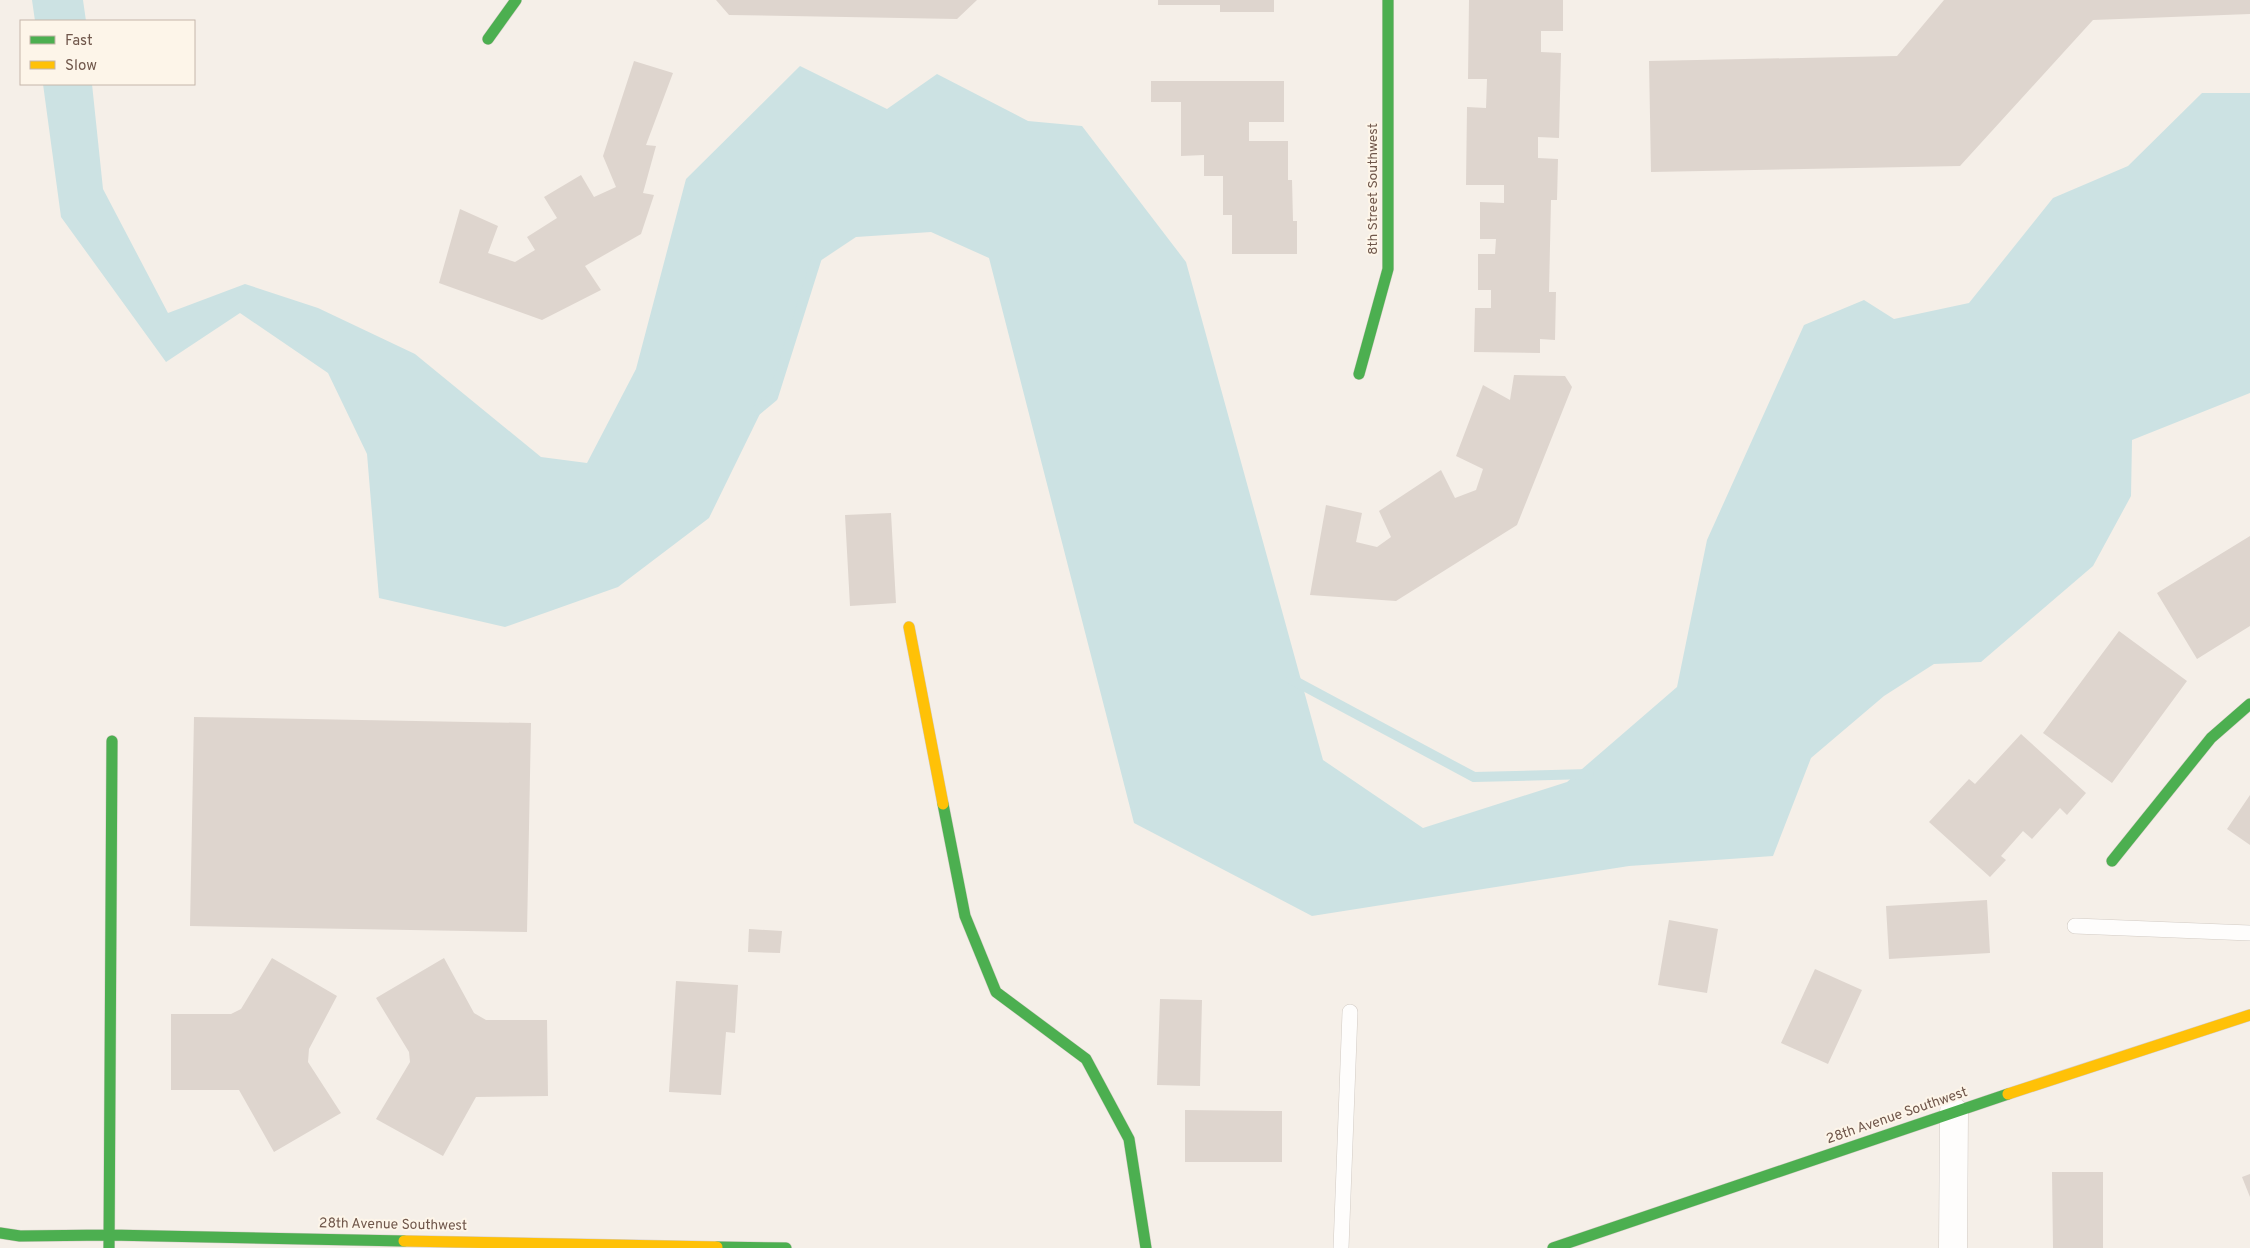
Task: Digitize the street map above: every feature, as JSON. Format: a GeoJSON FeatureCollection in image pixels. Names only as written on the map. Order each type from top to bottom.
{"type":"FeatureCollection","features":[{"type":"Feature","properties":{"kind":"street"},"geometry":{"type":"LineString","coordinates":[[488,39],[516,0]]}},
{"type":"Feature","properties":{"kind":"street","name":"8th Street Southwest"},"geometry":{"type":"LineString","coordinates":[[1359,374],[1388,269],[1388,0]]}},
{"type":"Feature","properties":{"kind":"street"},"geometry":{"type":"LineString","coordinates":[[910,627],[965,916],[996,992],[1086,1059],[1129,1139],[1146,1248]]}},
{"type":"Feature","properties":{"kind":"street"},"geometry":{"type":"LineString","coordinates":[[2112,861],[2211,738],[2250,704]]}},
{"type":"Feature","properties":{"kind":"street"},"geometry":{"type":"LineString","coordinates":[[109,1248],[112,741]]}},
{"type":"Feature","properties":{"kind":"street","name":"28th Avenue Southwest"},"geometry":{"type":"LineString","coordinates":[[1553,1248],[1954,1112],[2250,1015]]}},
{"type":"Feature","properties":{"kind":"street"},"geometry":{"type":"LineString","coordinates":[[1954,1112],[1954,1248]]}},
{"type":"Feature","properties":{"kind":"street","name":"28th Avenue Southwest"},"geometry":{"type":"LineString","coordinates":[[0,1233],[20,1236],[109,1235],[786,1248]]}},
{"type":"Feature","properties":{"kind":"lane"},"geometry":{"type":"LineString","coordinates":[[2075,926],[2250,933]]}},
{"type":"Feature","properties":{"kind":"lane"},"geometry":{"type":"LineString","coordinates":[[1341,1248],[1350,1012]]}},
{"type":"Feature","properties":{"kind":"shaded area"},"geometry":{"type":"Polygon","coordinates":[[[32,0],[83,0],[86,20],[35,20],[32,0]]]}},
{"type":"Feature","properties":{"kind":"shaded area"},"geometry":{"type":"Polygon","coordinates":[[[800,66],[887,109],[937,74],[1028,121],[1082,126],[1186,262],[1323,760],[1423,828],[1567,782],[1677,687],[1707,540],[1804,325],[1864,300],[1894,319],[1969,303],[2053,198],[2128,166],[2202,93],[2250,93],[2250,393],[2132,440],[2131,496],[2093,566],[1981,662],[1934,664],[1884,696],[1811,758],[1773,856],[1629,866],[1312,916],[1134,823],[989,258],[931,232],[856,237],[811,267],[773,387],[709,518],[618,587],[505,627],[379,598],[367,454],[328,373],[240,313],[166,362],[61,217],[43,85],[92,85],[103,189],[168,313],[245,284],[318,308],[415,354],[541,457],[587,463],[636,369],[686,179],[800,66]]]}},
{"type":"Feature","properties":{"kind":"building"},"geometry":{"type":"Polygon","coordinates":[[[716,0],[977,0],[957,19],[729,15],[716,0]]]}},
{"type":"Feature","properties":{"kind":"building"},"geometry":{"type":"Polygon","coordinates":[[[1158,0],[1274,0],[1274,12],[1220,12],[1220,5],[1158,5],[1158,0]]]}},
{"type":"Feature","properties":{"kind":"building"},"geometry":{"type":"Polygon","coordinates":[[[1469,0],[1563,0],[1563,31],[1541,31],[1541,52],[1561,53],[1559,138],[1538,137],[1538,158],[1558,159],[1557,200],[1551,200],[1549,292],[1556,292],[1555,340],[1540,339],[1540,353],[1474,352],[1475,308],[1491,308],[1491,290],[1478,290],[1478,254],[1495,254],[1496,239],[1480,239],[1480,202],[1504,203],[1504,185],[1466,185],[1467,107],[1486,108],[1487,79],[1468,79],[1469,0]]]}},
{"type":"Feature","properties":{"kind":"building"},"geometry":{"type":"Polygon","coordinates":[[[1944,0],[2250,0],[2250,14],[2093,20],[1960,166],[1651,172],[1649,61],[1897,56],[1944,0]]]}},
{"type":"Feature","properties":{"kind":"building"},"geometry":{"type":"Polygon","coordinates":[[[634,61],[673,73],[646,145],[656,146],[643,193],[654,195],[641,234],[585,266],[601,290],[542,320],[439,283],[460,209],[498,226],[488,253],[515,262],[535,250],[527,237],[557,218],[544,197],[581,175],[594,197],[616,187],[603,156],[634,61]]]}},
{"type":"Feature","properties":{"kind":"building"},"geometry":{"type":"Polygon","coordinates":[[[1151,81],[1284,81],[1284,122],[1249,122],[1249,141],[1288,141],[1288,180],[1292,180],[1293,221],[1297,221],[1297,254],[1232,254],[1232,215],[1223,215],[1223,176],[1204,176],[1204,155],[1181,156],[1181,102],[1151,102],[1151,81]]]}},
{"type":"Feature","properties":{"kind":"building"},"geometry":{"type":"Polygon","coordinates":[[[1514,375],[1565,376],[1572,387],[1517,525],[1396,601],[1310,595],[1326,505],[1362,513],[1356,542],[1377,547],[1391,537],[1379,511],[1441,470],[1455,498],[1476,490],[1483,469],[1456,456],[1483,385],[1510,400],[1514,375]]]}},
{"type":"Feature","properties":{"kind":"building"},"geometry":{"type":"Polygon","coordinates":[[[891,513],[896,603],[850,606],[845,515],[891,513]]]}},
{"type":"Feature","properties":{"kind":"building"},"geometry":{"type":"Polygon","coordinates":[[[2250,536],[2250,626],[2197,659],[2157,593],[2250,536]]]}},
{"type":"Feature","properties":{"kind":"building"},"geometry":{"type":"Polygon","coordinates":[[[2119,631],[2187,681],[2112,783],[2043,733],[2119,631]]]}},
{"type":"Feature","properties":{"kind":"building"},"geometry":{"type":"Polygon","coordinates":[[[194,717],[531,723],[527,932],[190,926],[194,717]]]}},
{"type":"Feature","properties":{"kind":"building"},"geometry":{"type":"Polygon","coordinates":[[[2021,734],[2086,793],[2067,815],[2060,808],[2032,839],[2023,831],[2001,856],[2006,860],[1990,877],[1929,822],[1969,779],[1975,784],[2021,734]]]}},
{"type":"Feature","properties":{"kind":"building"},"geometry":{"type":"Polygon","coordinates":[[[2250,795],[2250,845],[2227,829],[2250,795]]]}},
{"type":"Feature","properties":{"kind":"building"},"geometry":{"type":"Polygon","coordinates":[[[1987,900],[1990,953],[1889,959],[1886,906],[1987,900]]]}},
{"type":"Feature","properties":{"kind":"building"},"geometry":{"type":"Polygon","coordinates":[[[1669,920],[1718,929],[1707,993],[1658,985],[1669,920]]]}},
{"type":"Feature","properties":{"kind":"building"},"geometry":{"type":"Polygon","coordinates":[[[749,929],[782,931],[780,953],[748,952],[749,929]]]}},
{"type":"Feature","properties":{"kind":"building"},"geometry":{"type":"Polygon","coordinates":[[[272,958],[337,996],[309,1049],[308,1062],[341,1113],[274,1152],[239,1090],[171,1090],[171,1014],[231,1014],[241,1009],[272,958]]]}},
{"type":"Feature","properties":{"kind":"building"},"geometry":{"type":"Polygon","coordinates":[[[444,958],[474,1013],[486,1020],[547,1020],[548,1096],[476,1097],[443,1156],[376,1119],[410,1062],[409,1052],[376,998],[444,958]]]}},
{"type":"Feature","properties":{"kind":"building"},"geometry":{"type":"Polygon","coordinates":[[[1815,969],[1862,990],[1828,1064],[1781,1043],[1815,969]]]}},
{"type":"Feature","properties":{"kind":"building"},"geometry":{"type":"Polygon","coordinates":[[[676,981],[738,985],[735,1033],[726,1032],[721,1095],[669,1092],[676,981]]]}},
{"type":"Feature","properties":{"kind":"building"},"geometry":{"type":"Polygon","coordinates":[[[1160,999],[1202,1000],[1200,1086],[1157,1085],[1160,999]]]}},
{"type":"Feature","properties":{"kind":"building"},"geometry":{"type":"Polygon","coordinates":[[[1185,1110],[1282,1111],[1282,1162],[1185,1162],[1185,1110]]]}},
{"type":"Feature","properties":{"kind":"building"},"geometry":{"type":"Polygon","coordinates":[[[2052,1172],[2103,1172],[2103,1248],[2053,1248],[2052,1172]]]}},
{"type":"Feature","properties":{"kind":"building"},"geometry":{"type":"Polygon","coordinates":[[[2250,1174],[2250,1197],[2242,1177],[2250,1174]]]}},
{"type":"Feature","properties":{"kind":"waterway"},"geometry":{"type":"LineString","coordinates":[[756,411],[773,397],[819,251]]}},
{"type":"Feature","properties":{"kind":"waterway"},"geometry":{"type":"LineString","coordinates":[[1291,679],[1474,777],[1589,774]]}},
{"type":"Feature","properties":{"kind":"traffic: fast"},"geometry":{"type":"LineString","coordinates":[[488,39],[516,0]]}},
{"type":"Feature","properties":{"kind":"traffic: fast"},"geometry":{"type":"LineString","coordinates":[[1359,374],[1388,269],[1388,0]]}},
{"type":"Feature","properties":{"kind":"traffic: fast"},"geometry":{"type":"LineString","coordinates":[[2112,861],[2211,738],[2250,704]]}},
{"type":"Feature","properties":{"kind":"traffic: fast"},"geometry":{"type":"LineString","coordinates":[[109,1248],[112,741]]}},
{"type":"Feature","properties":{"kind":"traffic: fast"},"geometry":{"type":"LineString","coordinates":[[943,804],[965,916],[996,992],[1086,1059],[1129,1139],[1146,1248]]}},
{"type":"Feature","properties":{"kind":"traffic: fast"},"geometry":{"type":"LineString","coordinates":[[1553,1248],[2008,1094]]}},
{"type":"Feature","properties":{"kind":"traffic: fast"},"geometry":{"type":"LineString","coordinates":[[0,1233],[20,1236],[109,1235],[404,1241]]}},
{"type":"Feature","properties":{"kind":"traffic: fast"},"geometry":{"type":"LineString","coordinates":[[717,1247],[786,1248]]}},
{"type":"Feature","properties":{"kind":"traffic: slow"},"geometry":{"type":"LineString","coordinates":[[909,627],[943,804]]}},
{"type":"Feature","properties":{"kind":"traffic: slow"},"geometry":{"type":"LineString","coordinates":[[2008,1094],[2250,1015]]}},
{"type":"Feature","properties":{"kind":"traffic: slow"},"geometry":{"type":"LineString","coordinates":[[404,1241],[717,1247]]}}]}
